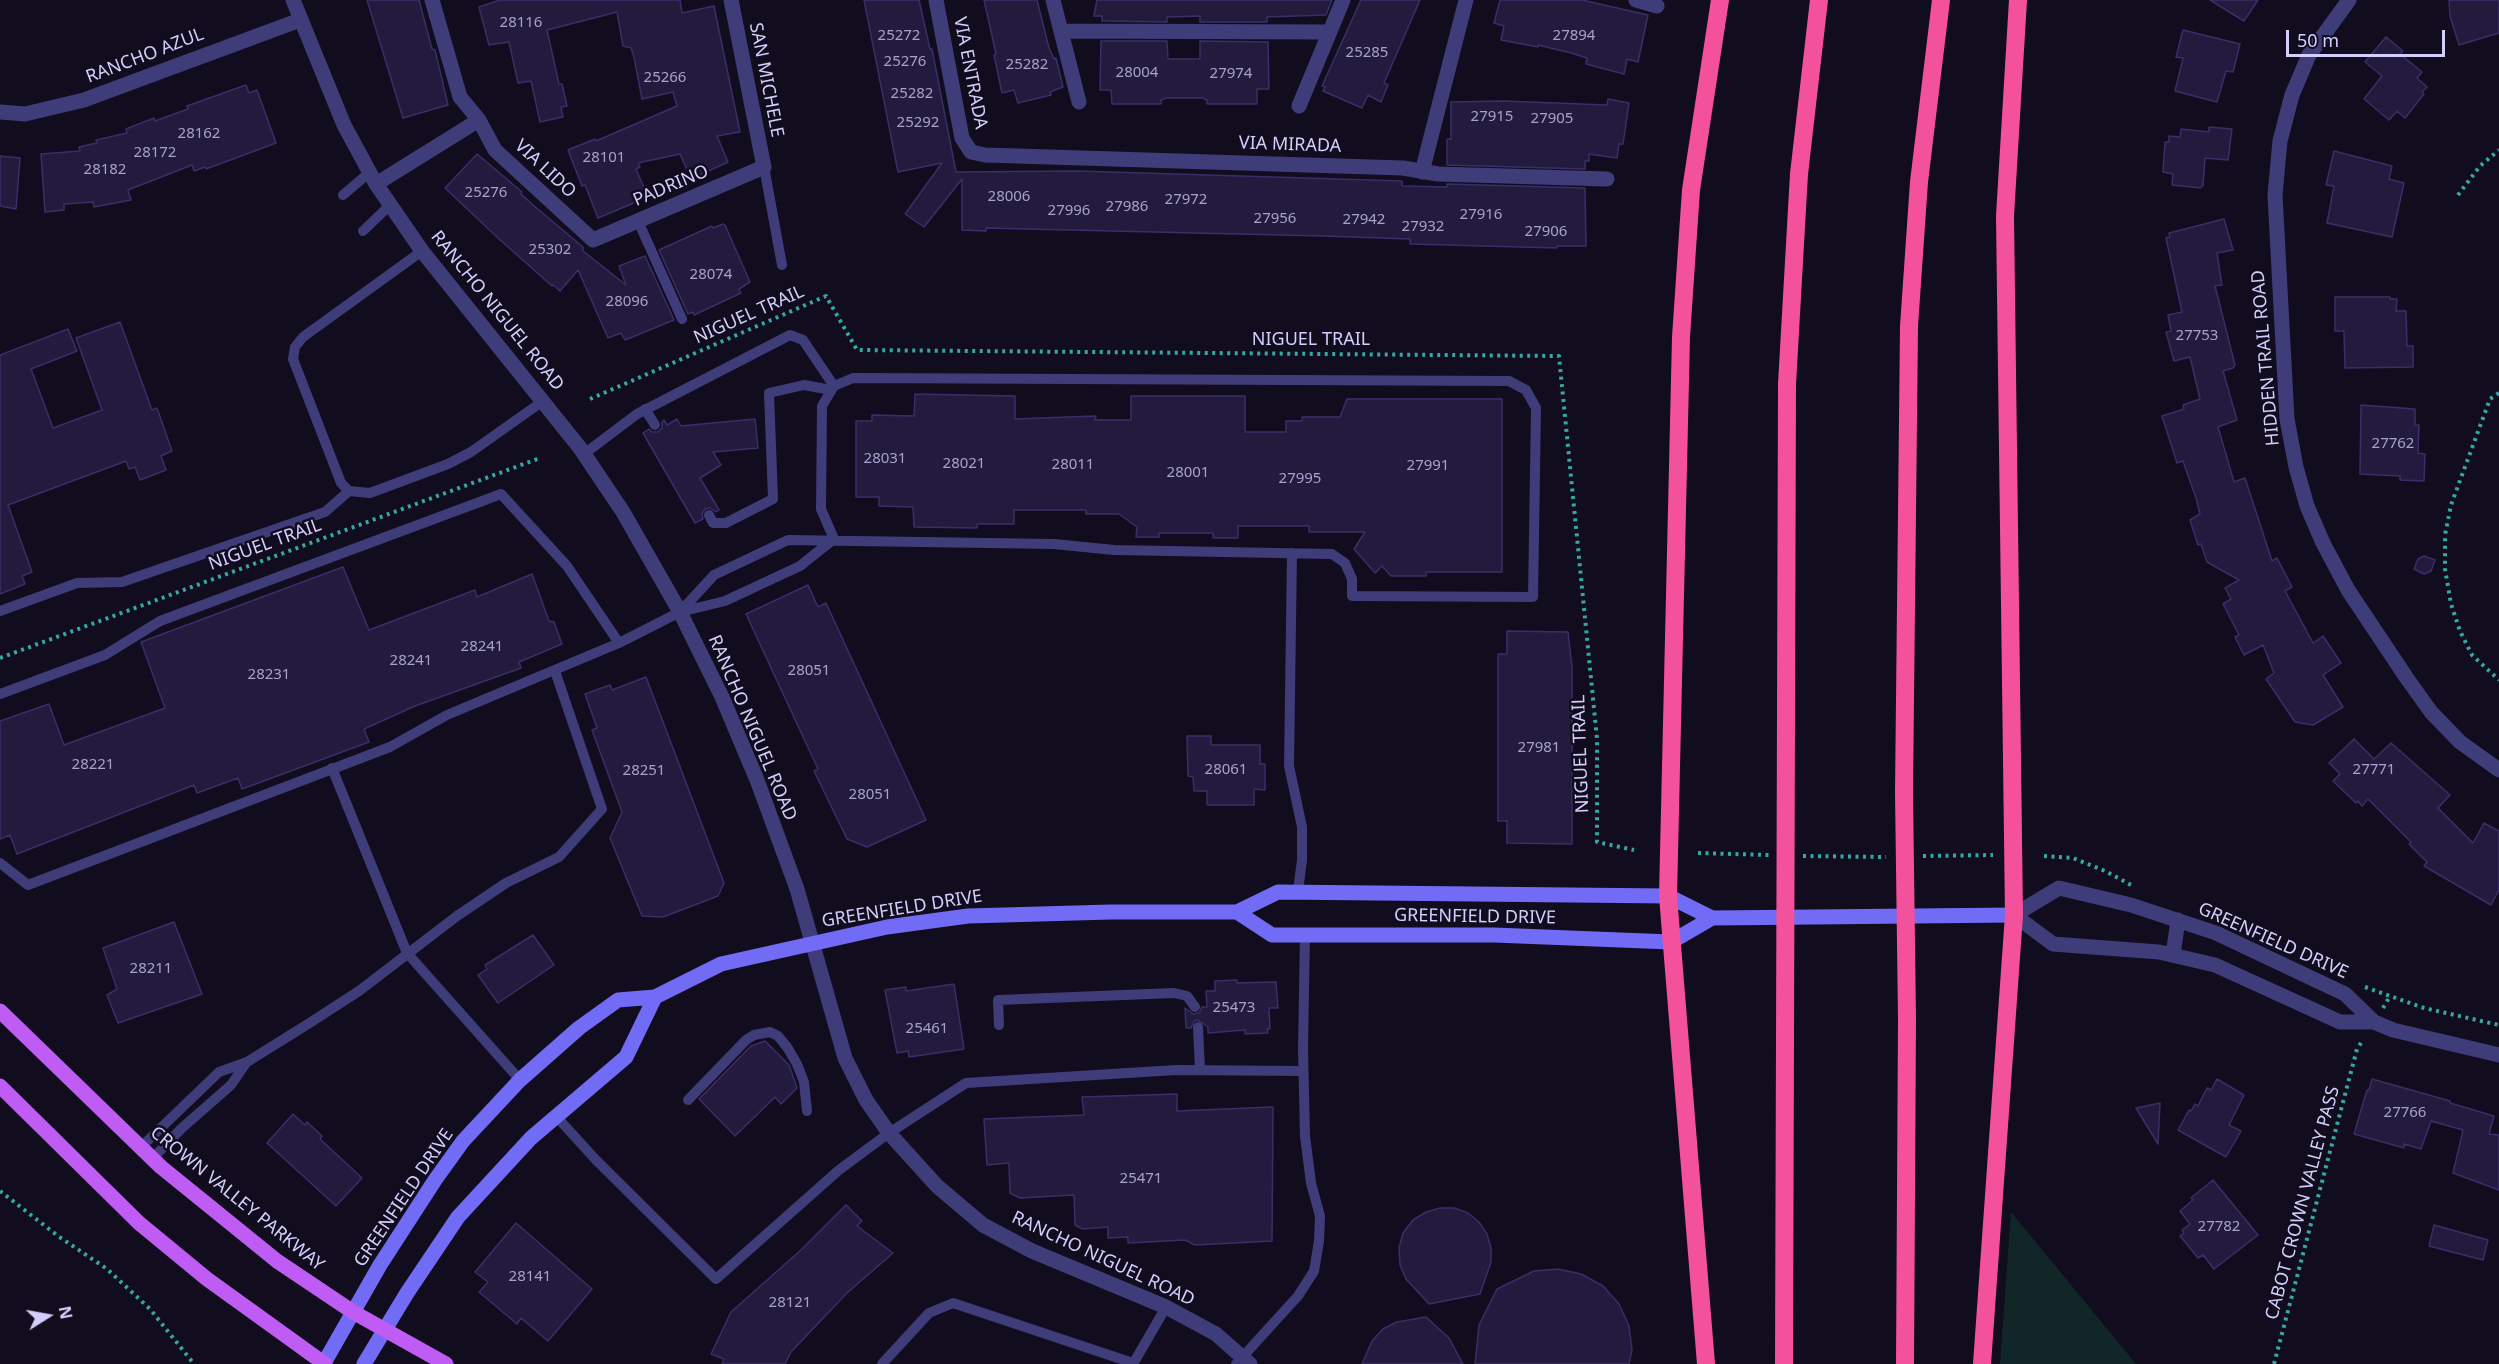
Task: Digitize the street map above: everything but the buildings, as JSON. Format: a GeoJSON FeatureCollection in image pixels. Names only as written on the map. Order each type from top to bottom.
{"type":"FeatureCollection","features":[{"type":"Feature","properties":{"kind":"highway"},"geometry":{"type":"LineString","coordinates":[[1706,1364],[1668,896],[1681,337],[1691,190],[1720,0]]}},
{"type":"Feature","properties":{"kind":"highway"},"geometry":{"type":"LineString","coordinates":[[1784,1364],[1787,384],[1799,174],[1819,0]]}},
{"type":"Feature","properties":{"kind":"highway"},"geometry":{"type":"LineString","coordinates":[[1905,1364],[1907,1019],[1904,792],[1909,326],[1919,182],[1941,0]]}},
{"type":"Feature","properties":{"kind":"highway"},"geometry":{"type":"LineString","coordinates":[[1982,1364],[2014,915],[2005,216],[2018,0]]}},
{"type":"Feature","properties":{"kind":"main road","name":"GREENFIELD DRIVE"},"geometry":{"type":"LineString","coordinates":[[324,1364],[380,1265],[435,1180],[463,1142],[520,1080],[579,1028],[618,1000],[655,997],[721,964],[887,927],[968,916],[1111,912],[1237,912],[1278,892],[1298,891],[1668,896],[1712,918],[2014,915]]}},
{"type":"Feature","properties":{"kind":"main road","name":"GREENFIELD DRIVE"},"geometry":{"type":"LineString","coordinates":[[1237,912],[1272,935],[1494,935],[1671,942],[1712,918]]}},
{"type":"Feature","properties":{"kind":"main road"},"geometry":{"type":"LineString","coordinates":[[364,1364],[458,1217],[555,1115],[626,1058],[655,997]]}},
{"type":"Feature","properties":{"kind":"main road","name":"CROWN VALLEY PARKWAY"},"geometry":{"type":"LineString","coordinates":[[0,1011],[152,1159],[277,1262],[353,1312],[446,1364]]}},
{"type":"Feature","properties":{"kind":"main road"},"geometry":{"type":"LineString","coordinates":[[0,1086],[139,1223],[216,1286],[324,1364]]}},
{"type":"Feature","properties":{"kind":"street","name":"RANCHO NIGUEL ROAD"},"geometry":{"type":"LineString","coordinates":[[293,0],[344,125],[390,205],[422,251],[584,454],[623,512],[680,612],[722,698],[757,780],[797,889],[845,1058],[866,1100],[889,1133],[937,1186],[983,1224],[1032,1251],[1166,1307],[1216,1334],[1243,1362]]}},
{"type":"Feature","properties":{"kind":"street","name":"VIA LIDO"},"geometry":{"type":"LineString","coordinates":[[432,0],[460,97],[479,120],[495,150],[593,240]]}},
{"type":"Feature","properties":{"kind":"street","name":"SAN MICHELE"},"geometry":{"type":"LineString","coordinates":[[731,0],[764,167]]}},
{"type":"Feature","properties":{"kind":"street","name":"VIA ENTRADA"},"geometry":{"type":"LineString","coordinates":[[936,0],[962,138],[971,152]]}},
{"type":"Feature","properties":{"kind":"street"},"geometry":{"type":"LineString","coordinates":[[1053,0],[1079,102]]}},
{"type":"Feature","properties":{"kind":"street"},"geometry":{"type":"LineString","coordinates":[[1299,106],[1342,0]]}},
{"type":"Feature","properties":{"kind":"street"},"geometry":{"type":"LineString","coordinates":[[1422,172],[1466,0]]}},
{"type":"Feature","properties":{"kind":"street"},"geometry":{"type":"LineString","coordinates":[[1636,0],[1657,6]]}},
{"type":"Feature","properties":{"kind":"street","name":"HIDDEN TRAIL ROAD"},"geometry":{"type":"LineString","coordinates":[[2349,0],[2309,55],[2292,95],[2280,141],[2275,195],[2284,390],[2290,438],[2307,506],[2323,543],[2348,590],[2431,712],[2460,742],[2499,770]]}},
{"type":"Feature","properties":{"kind":"street","name":"RANCHO AZUL"},"geometry":{"type":"LineString","coordinates":[[0,112],[25,114],[84,100],[300,20]]}},
{"type":"Feature","properties":{"kind":"street"},"geometry":{"type":"LineString","coordinates":[[1061,31],[1329,32]]}},
{"type":"Feature","properties":{"kind":"street"},"geometry":{"type":"LineString","coordinates":[[373,178],[479,120]]}},
{"type":"Feature","properties":{"kind":"street","name":"VIA MIRADA"},"geometry":{"type":"LineString","coordinates":[[971,152],[997,156],[1402,168],[1422,172],[1607,179]]}},
{"type":"Feature","properties":{"kind":"street","name":"PADRINO"},"geometry":{"type":"LineString","coordinates":[[593,240],[764,167]]}},
{"type":"Feature","properties":{"kind":"street","name":"GREENFIELD DRIVE"},"geometry":{"type":"LineString","coordinates":[[2374,1022],[2340,1022],[2215,965],[2173,955],[2053,944],[2014,915],[2059,888],[2131,905],[2216,933],[2345,994],[2374,1022],[2393,1030],[2499,1055]]}},
{"type":"Feature","properties":{"kind":"street"},"geometry":{"type":"LineString","coordinates":[[2173,955],[2178,920]]}},
{"type":"Feature","properties":{"kind":"lane"},"geometry":{"type":"LineString","coordinates":[[764,167],[782,265]]}},
{"type":"Feature","properties":{"kind":"lane"},"geometry":{"type":"LineString","coordinates":[[343,195],[373,178]]}},
{"type":"Feature","properties":{"kind":"lane"},"geometry":{"type":"LineString","coordinates":[[363,231],[390,205]]}},
{"type":"Feature","properties":{"kind":"lane"},"geometry":{"type":"LineString","coordinates":[[638,221],[682,319]]}},
{"type":"Feature","properties":{"kind":"lane"},"geometry":{"type":"LineString","coordinates":[[422,251],[303,337],[295,347],[293,359],[340,483],[349,491],[370,493],[448,464],[471,452],[543,401]]}},
{"type":"Feature","properties":{"kind":"lane"},"geometry":{"type":"LineString","coordinates":[[584,454],[645,409],[790,335],[803,340],[832,388]]}},
{"type":"Feature","properties":{"kind":"lane"},"geometry":{"type":"LineString","coordinates":[[680,612],[714,575],[724,570],[788,540],[834,539],[1054,544],[1114,550],[1171,552],[1332,554],[1345,563],[1352,579],[1352,596],[1533,597],[1536,408],[1526,390],[1509,381],[853,378],[832,388],[804,385],[769,393],[773,500],[726,523],[713,523],[709,516]]}},
{"type":"Feature","properties":{"kind":"lane"},"geometry":{"type":"LineString","coordinates":[[832,388],[822,406],[821,509],[834,539]]}},
{"type":"Feature","properties":{"kind":"lane"},"geometry":{"type":"LineString","coordinates":[[645,409],[655,425]]}},
{"type":"Feature","properties":{"kind":"lane"},"geometry":{"type":"LineString","coordinates":[[0,610],[77,583],[122,582],[324,512],[349,491]]}},
{"type":"Feature","properties":{"kind":"lane"},"geometry":{"type":"LineString","coordinates":[[0,694],[105,655],[160,621],[501,494],[567,566],[620,643]]}},
{"type":"Feature","properties":{"kind":"lane"},"geometry":{"type":"LineString","coordinates":[[0,863],[28,885],[390,747],[447,715],[620,643],[680,612],[725,601],[800,566],[834,539]]}},
{"type":"Feature","properties":{"kind":"lane"},"geometry":{"type":"LineString","coordinates":[[1292,553],[1289,766],[1302,827],[1302,860],[1298,891]]}},
{"type":"Feature","properties":{"kind":"lane"},"geometry":{"type":"LineString","coordinates":[[140,1148],[219,1072],[247,1062],[359,991],[407,953],[506,883],[559,856],[602,810],[555,671]]}},
{"type":"Feature","properties":{"kind":"lane"},"geometry":{"type":"LineString","coordinates":[[332,768],[407,953],[520,1080]]}},
{"type":"Feature","properties":{"kind":"lane"},"geometry":{"type":"LineString","coordinates":[[1243,1362],[1298,1296],[1314,1271],[1319,1241],[1320,1216],[1311,1183],[1305,1136],[1303,1071],[1305,934]]}},
{"type":"Feature","properties":{"kind":"lane"},"geometry":{"type":"LineString","coordinates":[[999,1025],[998,1000],[1174,993],[1187,996],[1195,1007]]}},
{"type":"Feature","properties":{"kind":"lane"},"geometry":{"type":"LineString","coordinates":[[1198,1027],[1200,1070]]}},
{"type":"Feature","properties":{"kind":"lane"},"geometry":{"type":"LineString","coordinates":[[688,1100],[746,1040],[754,1035],[770,1032],[778,1036],[797,1064],[804,1082],[807,1112]]}},
{"type":"Feature","properties":{"kind":"lane"},"geometry":{"type":"LineString","coordinates":[[152,1159],[182,1128],[231,1085],[247,1062]]}},
{"type":"Feature","properties":{"kind":"lane"},"geometry":{"type":"LineString","coordinates":[[555,1115],[596,1160],[716,1279],[839,1170],[889,1133],[966,1083],[1200,1070],[1303,1071]]}},
{"type":"Feature","properties":{"kind":"lane"},"geometry":{"type":"LineString","coordinates":[[882,1364],[929,1313],[953,1304],[1133,1364],[1166,1307]]}},
{"type":"Feature","properties":{"kind":"path"},"geometry":{"type":"LineString","coordinates":[[2458,195],[2480,166],[2499,150]]}},
{"type":"Feature","properties":{"kind":"path","name":"NIGUEL TRAIL"},"geometry":{"type":"LineString","coordinates":[[590,399],[826,296],[857,350],[1559,356],[1597,740],[1597,842],[1634,850]]}},
{"type":"Feature","properties":{"kind":"path"},"geometry":{"type":"LineString","coordinates":[[2499,393],[2490,399],[2451,505],[2445,536],[2445,569],[2451,604],[2472,655],[2499,680]]}},
{"type":"Feature","properties":{"kind":"path","name":"NIGUEL TRAIL"},"geometry":{"type":"LineString","coordinates":[[0,658],[540,458]]}},
{"type":"Feature","properties":{"kind":"path"},"geometry":{"type":"LineString","coordinates":[[1698,853],[1778,855]]}},
{"type":"Feature","properties":{"kind":"path"},"geometry":{"type":"LineString","coordinates":[[1915,856],[1993,855]]}},
{"type":"Feature","properties":{"kind":"path"},"geometry":{"type":"LineString","coordinates":[[1801,856],[1892,857]]}},
{"type":"Feature","properties":{"kind":"path","name":"CABOT CROWN VALLEY PASS"},"geometry":{"type":"LineString","coordinates":[[2274,1364],[2357,1048]]}},
{"type":"Feature","properties":{"kind":"path"},"geometry":{"type":"LineString","coordinates":[[0,1191],[58,1236],[107,1269],[150,1309],[194,1364]]}},
{"type":"Feature","properties":{"kind":"green space"},"geometry":{"type":"Polygon","coordinates":[[[2011,1212],[2136,1364],[2000,1364],[2011,1212]]]}}]}
